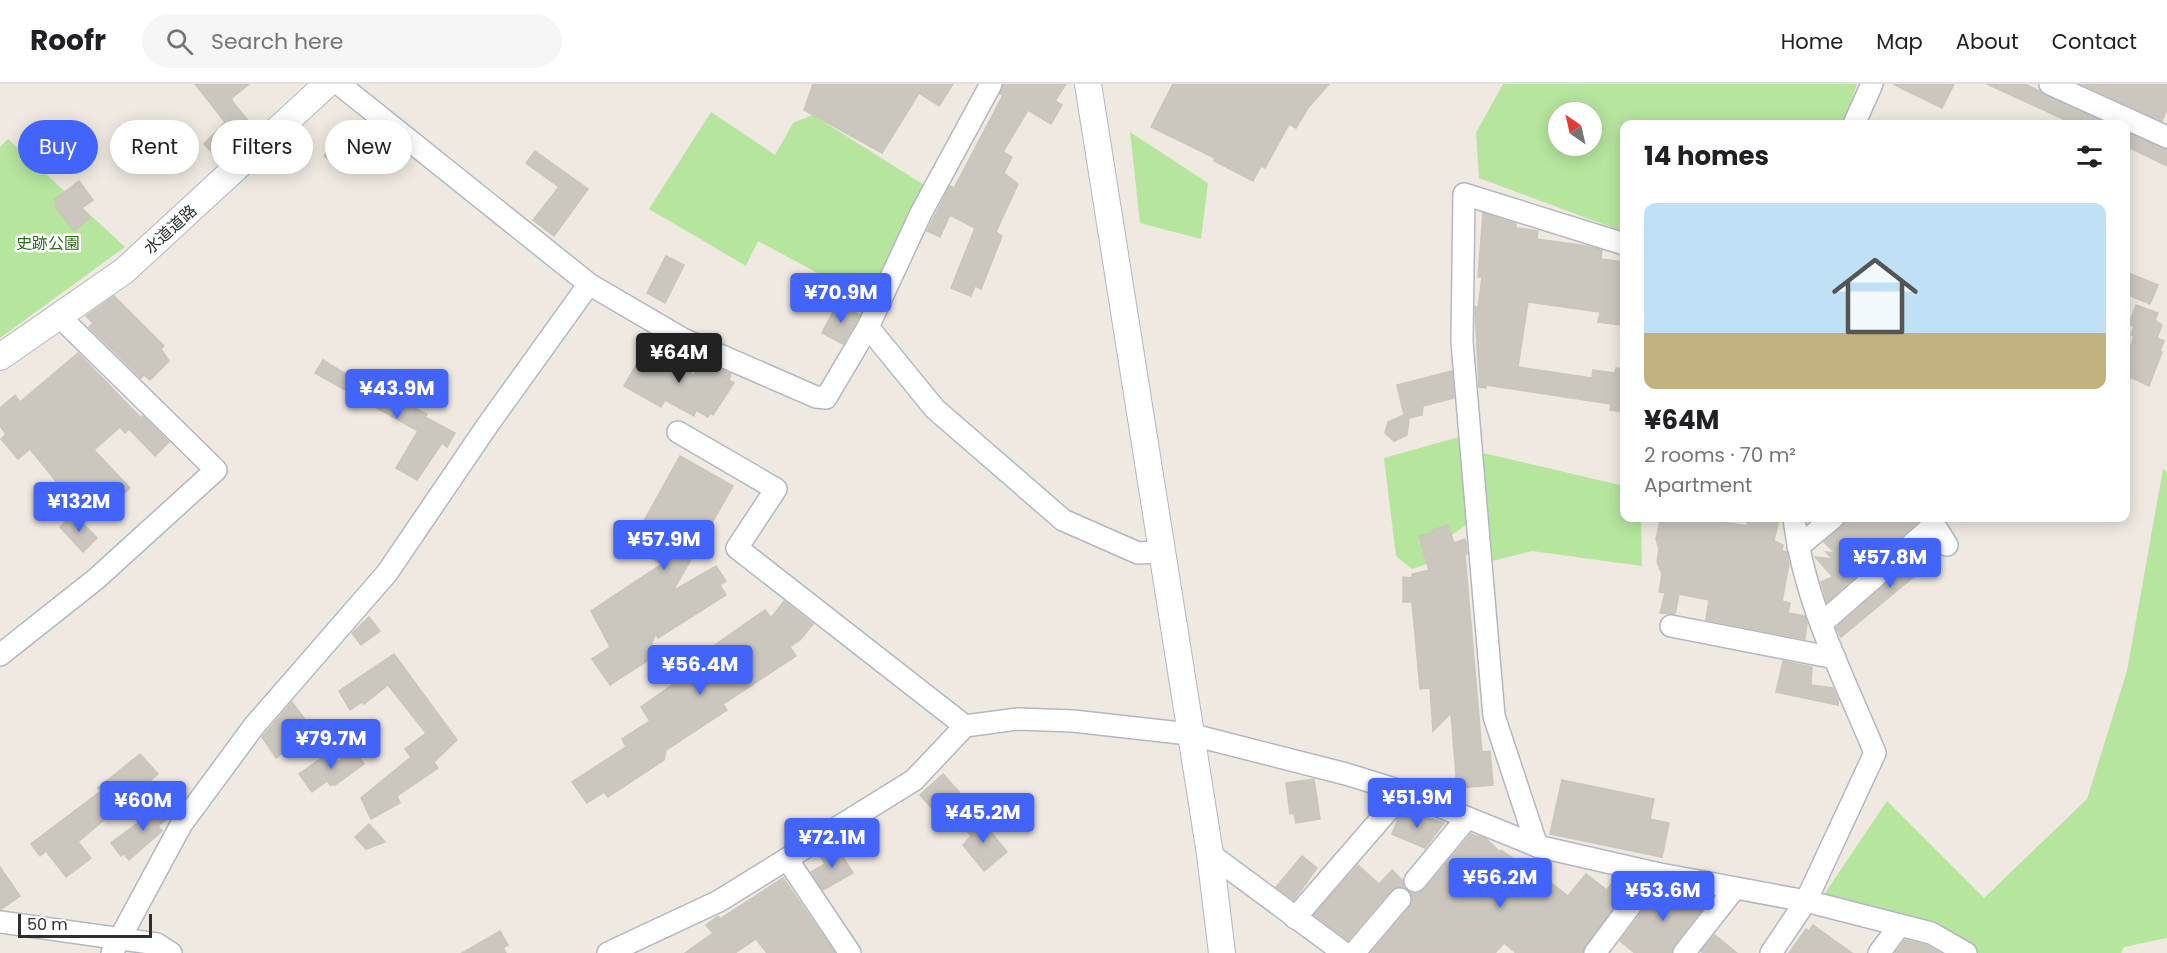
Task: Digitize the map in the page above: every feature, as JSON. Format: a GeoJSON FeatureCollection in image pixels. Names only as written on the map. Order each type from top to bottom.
{"type":"FeatureCollection","features":[{"type":"Feature","properties":{"kind":"street","name":"水道道路"},"geometry":{"type":"LineString","coordinates":[[0,357],[124,271],[327,84]]}},
{"type":"Feature","properties":{"kind":"street"},"geometry":{"type":"LineString","coordinates":[[339,84],[590,284],[683,339],[816,397],[826,398],[868,327],[921,213],[991,84]]}},
{"type":"Feature","properties":{"kind":"street"},"geometry":{"type":"LineString","coordinates":[[1088,84],[1189,734],[1210,854],[1222,953]]}},
{"type":"Feature","properties":{"kind":"street"},"geometry":{"type":"LineString","coordinates":[[1856,120],[1872,84]]}},
{"type":"Feature","properties":{"kind":"street"},"geometry":{"type":"LineString","coordinates":[[2050,84],[2129,120]]}},
{"type":"Feature","properties":{"kind":"street"},"geometry":{"type":"LineString","coordinates":[[2130,120],[2167,137]]}},
{"type":"Feature","properties":{"kind":"street"},"geometry":{"type":"LineString","coordinates":[[1537,846],[1494,716],[1462,342],[1464,194],[1620,243]]}},
{"type":"Feature","properties":{"kind":"street"},"geometry":{"type":"LineString","coordinates":[[116,946],[181,825],[254,726],[387,573],[487,426],[590,284]]}},
{"type":"Feature","properties":{"kind":"street"},"geometry":{"type":"LineString","coordinates":[[0,655],[96,579],[216,470],[60,317]]}},
{"type":"Feature","properties":{"kind":"street"},"geometry":{"type":"LineString","coordinates":[[868,327],[935,409],[1063,520],[1138,553],[1161,552]]}},
{"type":"Feature","properties":{"kind":"street"},"geometry":{"type":"LineString","coordinates":[[678,432],[776,489],[737,548],[965,726]]}},
{"type":"Feature","properties":{"kind":"street"},"geometry":{"type":"LineString","coordinates":[[1771,953],[1806,901],[1875,753],[1812,604],[1798,547],[1795,522]]}},
{"type":"Feature","properties":{"kind":"street"},"geometry":{"type":"LineString","coordinates":[[1798,547],[1828,522]]}},
{"type":"Feature","properties":{"kind":"street"},"geometry":{"type":"LineString","coordinates":[[1821,624],[1931,522]]}},
{"type":"Feature","properties":{"kind":"street"},"geometry":{"type":"LineString","coordinates":[[1933,522],[1947,545]]}},
{"type":"Feature","properties":{"kind":"street"},"geometry":{"type":"LineString","coordinates":[[1671,626],[1835,658]]}},
{"type":"Feature","properties":{"kind":"street"},"geometry":{"type":"LineString","coordinates":[[608,953],[687,918],[787,860],[914,780],[965,726],[1029,719],[1072,721],[1189,734],[1346,774],[1404,792],[1537,846],[1655,873],[1806,901],[1931,933],[1966,953]]}},
{"type":"Feature","properties":{"kind":"street"},"geometry":{"type":"LineString","coordinates":[[1295,918],[1404,792]]}},
{"type":"Feature","properties":{"kind":"street"},"geometry":{"type":"LineString","coordinates":[[1415,881],[1467,819]]}},
{"type":"Feature","properties":{"kind":"street"},"geometry":{"type":"LineString","coordinates":[[1210,854],[1344,953]]}},
{"type":"Feature","properties":{"kind":"street"},"geometry":{"type":"LineString","coordinates":[[787,860],[850,953]]}},
{"type":"Feature","properties":{"kind":"street"},"geometry":{"type":"LineString","coordinates":[[1595,953],[1655,873]]}},
{"type":"Feature","properties":{"kind":"street"},"geometry":{"type":"LineString","coordinates":[[1684,953],[1735,888]]}},
{"type":"Feature","properties":{"kind":"street"},"geometry":{"type":"LineString","coordinates":[[1354,953],[1400,899]]}},
{"type":"Feature","properties":{"kind":"street"},"geometry":{"type":"LineString","coordinates":[[0,922],[116,946],[157,944],[171,953]]}},
{"type":"Feature","properties":{"kind":"street"},"geometry":{"type":"LineString","coordinates":[[1879,953],[1900,925]]}},
{"type":"Feature","properties":{"kind":"green space"},"geometry":{"type":"Polygon","coordinates":[[[1503,84],[1857,84],[1845,120],[1620,120],[1620,231],[1479,178],[1476,133],[1503,84]]]}},
{"type":"Feature","properties":{"kind":"green space"},"geometry":{"type":"Polygon","coordinates":[[[711,112],[775,155],[793,123],[813,115],[924,185],[870,301],[758,241],[746,266],[649,209],[711,112]]]}},
{"type":"Feature","properties":{"kind":"green space"},"geometry":{"type":"Polygon","coordinates":[[[1130,132],[1208,183],[1201,239],[1140,223],[1130,132]]]}},
{"type":"Feature","properties":{"kind":"green space","name":"史跡公園"},"geometry":{"type":"Polygon","coordinates":[[[8,139],[18,148],[18,174],[46,174],[125,247],[0,338],[0,147],[8,139]]]}},
{"type":"Feature","properties":{"kind":"green space"},"geometry":{"type":"Polygon","coordinates":[[[1466,435],[1473,520],[1439,544],[1432,562],[1412,569],[1396,556],[1384,458],[1466,435]]]}},
{"type":"Feature","properties":{"kind":"green space"},"geometry":{"type":"Polygon","coordinates":[[[1483,453],[1620,485],[1620,522],[1641,522],[1642,566],[1532,551],[1488,562],[1483,453]]]}},
{"type":"Feature","properties":{"kind":"green space"},"geometry":{"type":"Polygon","coordinates":[[[2163,469],[2167,472],[2167,938],[2124,947],[2121,953],[1956,953],[1823,896],[1887,801],[1984,898],[2087,799],[2127,671],[2163,469]]]}},
{"type":"Feature","properties":{"kind":"building"},"geometry":{"type":"Polygon","coordinates":[[[195,84],[249,84],[232,98],[248,120],[223,120],[195,84]]]}},
{"type":"Feature","properties":{"kind":"building"},"geometry":{"type":"Polygon","coordinates":[[[813,84],[953,84],[939,106],[919,93],[882,153],[804,110],[813,84]]]}},
{"type":"Feature","properties":{"kind":"building"},"geometry":{"type":"Polygon","coordinates":[[[1004,84],[1066,84],[1055,101],[1062,105],[1051,124],[1028,110],[1003,152],[1012,157],[1004,173],[1018,184],[996,232],[1002,236],[981,289],[975,286],[971,296],[951,288],[975,228],[950,215],[940,237],[927,231],[950,186],[954,188],[1003,95],[1000,94],[1004,84]]]}},
{"type":"Feature","properties":{"kind":"building"},"geometry":{"type":"Polygon","coordinates":[[[1173,84],[1329,84],[1308,108],[1296,128],[1289,124],[1265,168],[1261,166],[1253,181],[1214,161],[1215,158],[1151,127],[1173,84]]]}},
{"type":"Feature","properties":{"kind":"building"},"geometry":{"type":"Polygon","coordinates":[[[1893,84],[1954,84],[1942,108],[1893,84]]]}},
{"type":"Feature","properties":{"kind":"building"},"geometry":{"type":"Polygon","coordinates":[[[1987,84],[2025,84],[2101,120],[2065,120],[1987,84]]]}},
{"type":"Feature","properties":{"kind":"building"},"geometry":{"type":"Polygon","coordinates":[[[2081,84],[2167,84],[2167,109],[2162,121],[2081,84]]]}},
{"type":"Feature","properties":{"kind":"building"},"geometry":{"type":"Polygon","coordinates":[[[2130,134],[2167,150],[2167,166],[2130,148],[2130,134]]]}},
{"type":"Feature","properties":{"kind":"building"},"geometry":{"type":"Polygon","coordinates":[[[211,137],[211,152],[204,144],[211,137]]]}},
{"type":"Feature","properties":{"kind":"building"},"geometry":{"type":"Polygon","coordinates":[[[535,151],[588,189],[554,236],[533,220],[559,187],[526,163],[535,151]]]}},
{"type":"Feature","properties":{"kind":"building"},"geometry":{"type":"Polygon","coordinates":[[[79,181],[93,200],[82,208],[90,218],[74,231],[55,206],[57,204],[54,200],[79,181]]]}},
{"type":"Feature","properties":{"kind":"building"},"geometry":{"type":"Polygon","coordinates":[[[1483,213],[1516,224],[1516,228],[1538,231],[1537,239],[1602,250],[1601,259],[1620,261],[1620,325],[1598,322],[1600,312],[1528,302],[1518,367],[1592,378],[1593,370],[1615,373],[1616,368],[1620,368],[1620,411],[1610,410],[1611,404],[1486,385],[1486,388],[1479,387],[1475,307],[1478,307],[1482,277],[1478,277],[1483,213]]]}},
{"type":"Feature","properties":{"kind":"building"},"geometry":{"type":"Polygon","coordinates":[[[666,256],[684,265],[665,303],[647,293],[666,256]]]}},
{"type":"Feature","properties":{"kind":"building"},"geometry":{"type":"Polygon","coordinates":[[[2130,274],[2158,285],[2150,304],[2130,296],[2130,274]]]}},
{"type":"Feature","properties":{"kind":"building"},"geometry":{"type":"Polygon","coordinates":[[[114,296],[164,346],[161,349],[169,361],[150,380],[144,375],[141,378],[89,327],[93,323],[86,316],[114,296]]]}},
{"type":"Feature","properties":{"kind":"building"},"geometry":{"type":"Polygon","coordinates":[[[837,304],[860,315],[843,344],[822,333],[837,304]]]}},
{"type":"Feature","properties":{"kind":"building"},"geometry":{"type":"Polygon","coordinates":[[[2136,305],[2158,313],[2155,320],[2162,325],[2157,338],[2164,341],[2160,351],[2162,352],[2149,386],[2130,377],[2130,348],[2134,336],[2131,335],[2134,326],[2130,324],[2136,305]]]}},
{"type":"Feature","properties":{"kind":"building"},"geometry":{"type":"Polygon","coordinates":[[[646,348],[694,375],[701,361],[731,374],[729,380],[734,383],[713,415],[710,413],[708,417],[696,410],[694,416],[665,400],[661,407],[624,386],[646,348]]]}},
{"type":"Feature","properties":{"kind":"building"},"geometry":{"type":"Polygon","coordinates":[[[78,353],[141,418],[143,416],[169,442],[155,456],[129,429],[125,433],[120,427],[94,450],[130,488],[113,503],[109,498],[89,516],[59,485],[30,449],[18,459],[1,439],[6,434],[0,426],[0,408],[15,395],[20,402],[78,353]]]}},
{"type":"Feature","properties":{"kind":"building"},"geometry":{"type":"Polygon","coordinates":[[[323,360],[352,378],[427,414],[425,417],[455,433],[447,447],[442,443],[417,480],[396,468],[418,431],[315,373],[323,360]]]}},
{"type":"Feature","properties":{"kind":"building"},"geometry":{"type":"Polygon","coordinates":[[[1452,371],[1454,398],[1423,406],[1422,415],[1409,418],[1407,435],[1394,441],[1385,433],[1388,422],[1404,415],[1397,385],[1452,371]]]}},
{"type":"Feature","properties":{"kind":"building"},"geometry":{"type":"Polygon","coordinates":[[[680,456],[733,486],[673,591],[716,566],[726,581],[720,585],[726,595],[658,638],[655,634],[647,661],[610,685],[592,659],[610,647],[591,611],[662,564],[630,546],[680,456]]]}},
{"type":"Feature","properties":{"kind":"building"},"geometry":{"type":"Polygon","coordinates":[[[74,514],[97,538],[83,552],[60,527],[74,514]]]}},
{"type":"Feature","properties":{"kind":"building"},"geometry":{"type":"Polygon","coordinates":[[[1660,522],[1722,522],[1747,526],[1748,522],[1778,522],[1774,541],[1783,545],[1782,551],[1787,552],[1789,564],[1782,601],[1790,603],[1788,613],[1805,616],[1807,623],[1805,639],[1706,620],[1709,600],[1679,594],[1675,614],[1660,613],[1665,593],[1659,592],[1662,574],[1657,562],[1659,549],[1656,539],[1660,522]]]}},
{"type":"Feature","properties":{"kind":"building"},"geometry":{"type":"Polygon","coordinates":[[[1844,522],[1918,522],[1827,602],[1821,582],[1833,577],[1815,557],[1832,559],[1826,552],[1835,553],[1824,542],[1842,527],[1844,522]]]}},
{"type":"Feature","properties":{"kind":"building"},"geometry":{"type":"Polygon","coordinates":[[[1448,525],[1454,543],[1465,539],[1466,542],[1467,554],[1465,555],[1482,752],[1490,751],[1493,785],[1457,788],[1451,713],[1433,731],[1430,688],[1420,689],[1412,602],[1403,602],[1403,577],[1412,578],[1412,574],[1429,570],[1419,536],[1433,533],[1432,530],[1448,525]]]}},
{"type":"Feature","properties":{"kind":"building"},"geometry":{"type":"Polygon","coordinates":[[[1931,544],[1940,555],[1841,637],[1836,628],[1931,544]]]}},
{"type":"Feature","properties":{"kind":"building"},"geometry":{"type":"Polygon","coordinates":[[[784,601],[813,624],[800,640],[790,647],[796,656],[723,704],[727,710],[666,750],[664,760],[608,797],[604,792],[587,803],[572,782],[626,747],[622,739],[650,721],[641,707],[683,677],[679,670],[765,610],[771,618],[784,601]]]}},
{"type":"Feature","properties":{"kind":"building"},"geometry":{"type":"Polygon","coordinates":[[[369,617],[380,631],[361,645],[352,633],[369,617]]]}},
{"type":"Feature","properties":{"kind":"building"},"geometry":{"type":"Polygon","coordinates":[[[394,654],[457,740],[434,762],[438,768],[397,796],[400,803],[371,819],[361,798],[411,757],[405,749],[426,733],[388,685],[364,704],[362,702],[350,710],[339,691],[394,654]]]}},
{"type":"Feature","properties":{"kind":"building"},"geometry":{"type":"Polygon","coordinates":[[[1783,661],[1812,667],[1811,685],[1833,688],[1838,705],[1776,692],[1783,661]]]}},
{"type":"Feature","properties":{"kind":"building"},"geometry":{"type":"Polygon","coordinates":[[[292,702],[313,730],[276,758],[262,737],[292,702]]]}},
{"type":"Feature","properties":{"kind":"building"},"geometry":{"type":"Polygon","coordinates":[[[354,750],[364,764],[335,785],[330,785],[327,781],[312,792],[299,774],[330,752],[337,762],[354,750]]]}},
{"type":"Feature","properties":{"kind":"building"},"geometry":{"type":"Polygon","coordinates":[[[140,754],[158,774],[78,842],[91,858],[66,877],[46,851],[40,856],[31,844],[101,791],[98,788],[140,754]]]}},
{"type":"Feature","properties":{"kind":"building"},"geometry":{"type":"Polygon","coordinates":[[[943,774],[959,792],[936,813],[920,795],[943,774]]]}},
{"type":"Feature","properties":{"kind":"building"},"geometry":{"type":"Polygon","coordinates":[[[1314,779],[1320,819],[1296,823],[1294,813],[1290,814],[1286,783],[1314,779]]]}},
{"type":"Feature","properties":{"kind":"building"},"geometry":{"type":"Polygon","coordinates":[[[1562,780],[1654,799],[1650,819],[1669,823],[1662,857],[1550,834],[1562,780]]]}},
{"type":"Feature","properties":{"kind":"building"},"geometry":{"type":"Polygon","coordinates":[[[167,801],[175,812],[158,826],[162,831],[129,860],[124,854],[121,856],[111,843],[167,801]]]}},
{"type":"Feature","properties":{"kind":"building"},"geometry":{"type":"Polygon","coordinates":[[[1405,811],[1444,823],[1425,848],[1392,834],[1398,819],[1405,811]]]}},
{"type":"Feature","properties":{"kind":"building"},"geometry":{"type":"Polygon","coordinates":[[[977,815],[1007,852],[984,871],[963,845],[971,836],[963,826],[977,815]]]}},
{"type":"Feature","properties":{"kind":"building"},"geometry":{"type":"Polygon","coordinates":[[[369,824],[385,842],[366,849],[355,837],[369,824]]]}},
{"type":"Feature","properties":{"kind":"building"},"geometry":{"type":"Polygon","coordinates":[[[1471,834],[1486,839],[1500,852],[1501,850],[1523,865],[1525,863],[1568,896],[1586,874],[1607,890],[1615,879],[1632,882],[1582,953],[1516,953],[1504,943],[1495,953],[1371,953],[1410,907],[1413,901],[1411,893],[1418,894],[1425,889],[1471,834]]]}},
{"type":"Feature","properties":{"kind":"building"},"geometry":{"type":"Polygon","coordinates":[[[836,846],[853,873],[823,890],[811,872],[825,864],[820,856],[836,846]]]}},
{"type":"Feature","properties":{"kind":"building"},"geometry":{"type":"Polygon","coordinates":[[[1302,856],[1317,868],[1294,900],[1276,887],[1302,856]]]}},
{"type":"Feature","properties":{"kind":"building"},"geometry":{"type":"Polygon","coordinates":[[[1358,865],[1379,884],[1392,870],[1402,880],[1404,887],[1396,887],[1390,891],[1348,940],[1314,915],[1358,865]]]}},
{"type":"Feature","properties":{"kind":"building"},"geometry":{"type":"Polygon","coordinates":[[[0,867],[20,896],[0,910],[0,867]]]}},
{"type":"Feature","properties":{"kind":"building"},"geometry":{"type":"Polygon","coordinates":[[[783,878],[835,953],[767,953],[756,939],[735,953],[685,953],[713,933],[706,925],[718,916],[720,919],[783,878]]]}},
{"type":"Feature","properties":{"kind":"building"},"geometry":{"type":"Polygon","coordinates":[[[1663,887],[1676,890],[1689,900],[1694,893],[1707,903],[1674,945],[1672,953],[1635,953],[1620,941],[1663,887]]]}},
{"type":"Feature","properties":{"kind":"building"},"geometry":{"type":"Polygon","coordinates":[[[1813,925],[1852,953],[1789,953],[1806,929],[1809,931],[1813,925]]]}},
{"type":"Feature","properties":{"kind":"building"},"geometry":{"type":"Polygon","coordinates":[[[500,931],[508,945],[503,948],[506,953],[462,953],[500,931]]]}},
{"type":"Feature","properties":{"kind":"building"},"geometry":{"type":"Polygon","coordinates":[[[1715,935],[1737,953],[1703,953],[1701,951],[1715,935]]]}},
{"type":"Feature","properties":{"kind":"building"},"geometry":{"type":"Polygon","coordinates":[[[1905,940],[1926,945],[1940,953],[1895,953],[1905,940]]]}}]}
